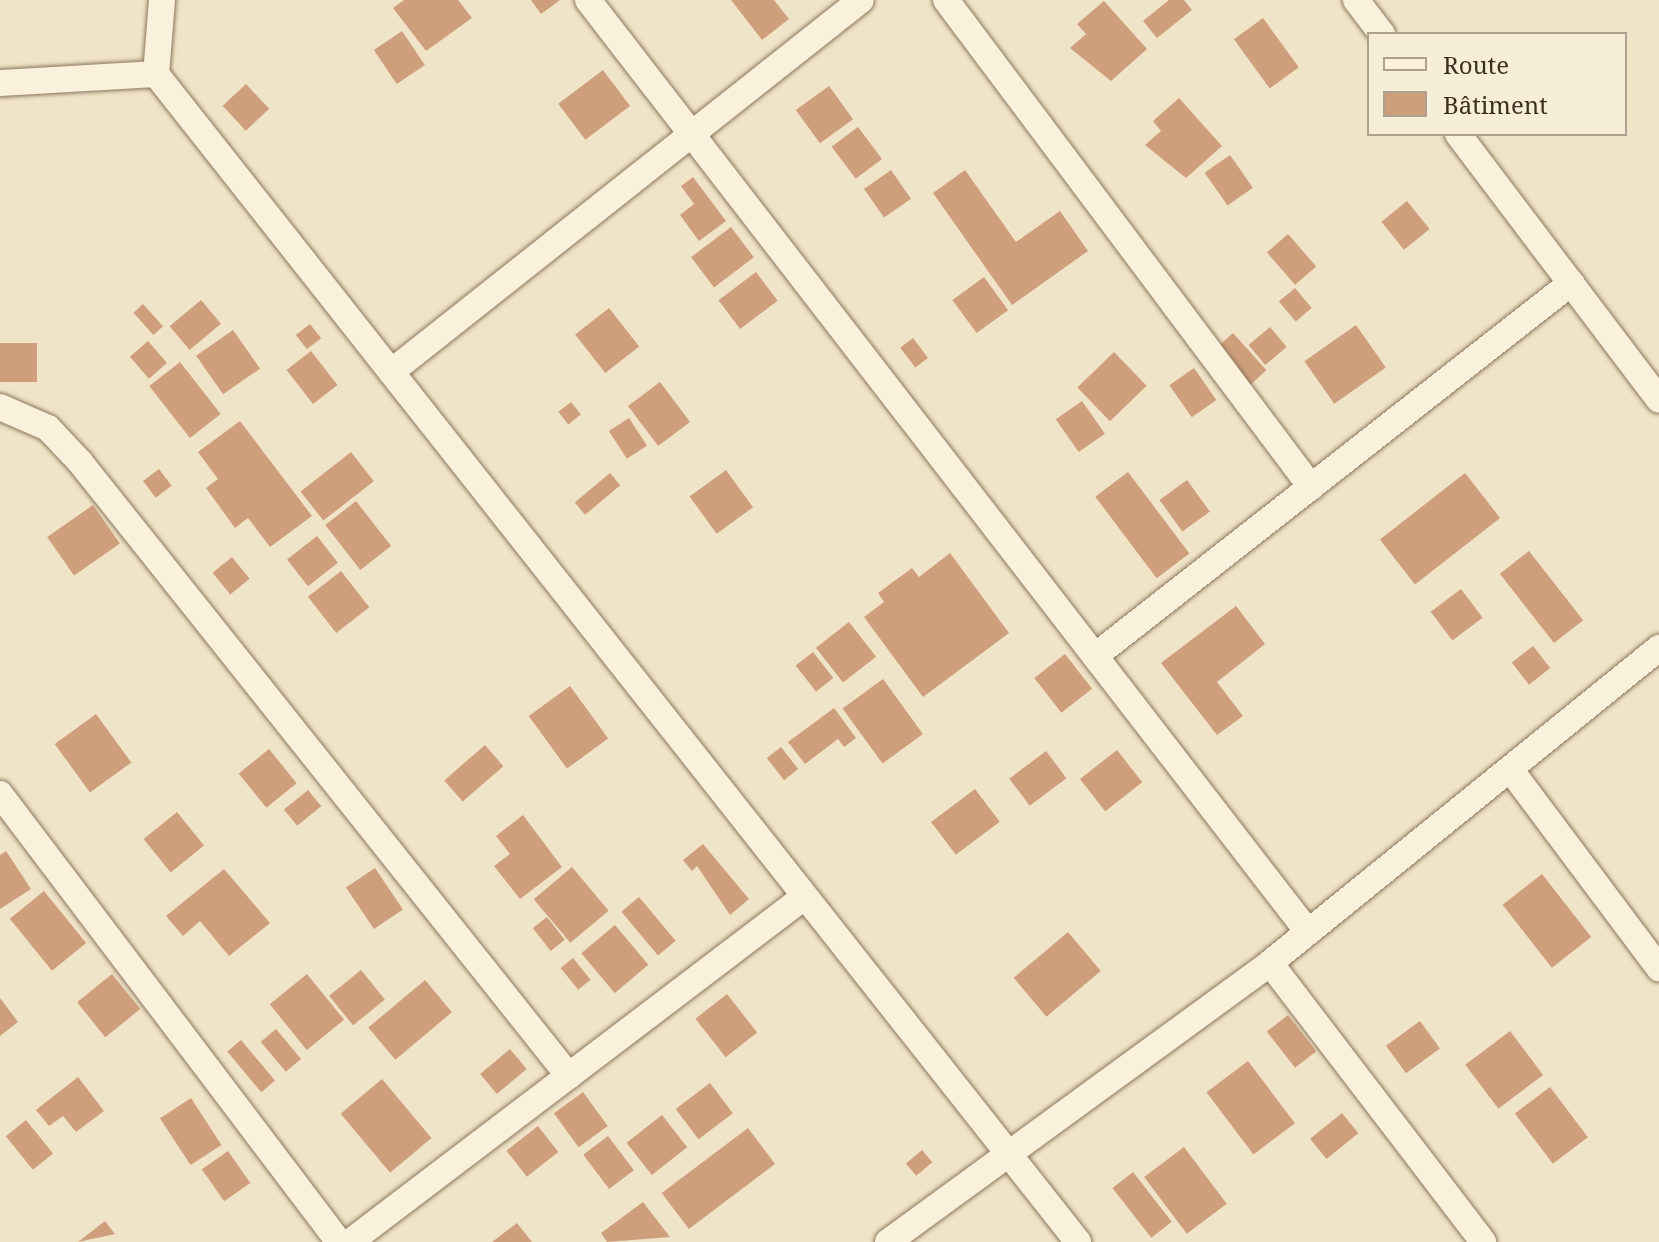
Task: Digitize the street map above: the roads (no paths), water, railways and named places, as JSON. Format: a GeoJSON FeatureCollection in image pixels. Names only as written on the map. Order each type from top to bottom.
{"type":"FeatureCollection","features":[{"type":"Feature","properties":{"kind":"street"},"geometry":{"type":"LineString","coordinates":[[162,0],[156,74],[1078,1242]]}},
{"type":"Feature","properties":{"kind":"street"},"geometry":{"type":"LineString","coordinates":[[588,0],[1308,932]]}},
{"type":"Feature","properties":{"kind":"street"},"geometry":{"type":"LineString","coordinates":[[391,372],[861,0]]}},
{"type":"Feature","properties":{"kind":"street"},"geometry":{"type":"LineString","coordinates":[[946,0],[1311,487]]}},
{"type":"Feature","properties":{"kind":"street"},"geometry":{"type":"LineString","coordinates":[[1356,0],[1380,32]]}},
{"type":"Feature","properties":{"kind":"street"},"geometry":{"type":"LineString","coordinates":[[0,83],[156,74]]}},
{"type":"Feature","properties":{"kind":"street"},"geometry":{"type":"LineString","coordinates":[[1460,136],[1659,400]]}},
{"type":"Feature","properties":{"kind":"street"},"geometry":{"type":"LineString","coordinates":[[1095,656],[1571,283]]}},
{"type":"Feature","properties":{"kind":"street"},"geometry":{"type":"LineString","coordinates":[[0,407],[48,428],[80,462],[569,1076]]}},
{"type":"Feature","properties":{"kind":"street"},"geometry":{"type":"LineString","coordinates":[[888,1242],[1007,1151],[1270,963],[1659,648]]}},
{"type":"Feature","properties":{"kind":"street"},"geometry":{"type":"LineString","coordinates":[[1510,769],[1659,968]]}},
{"type":"Feature","properties":{"kind":"street"},"geometry":{"type":"LineString","coordinates":[[0,794],[339,1242]]}},
{"type":"Feature","properties":{"kind":"street"},"geometry":{"type":"LineString","coordinates":[[350,1242],[804,897]]}},
{"type":"Feature","properties":{"kind":"street"},"geometry":{"type":"LineString","coordinates":[[1270,963],[1483,1242]]}}]}
